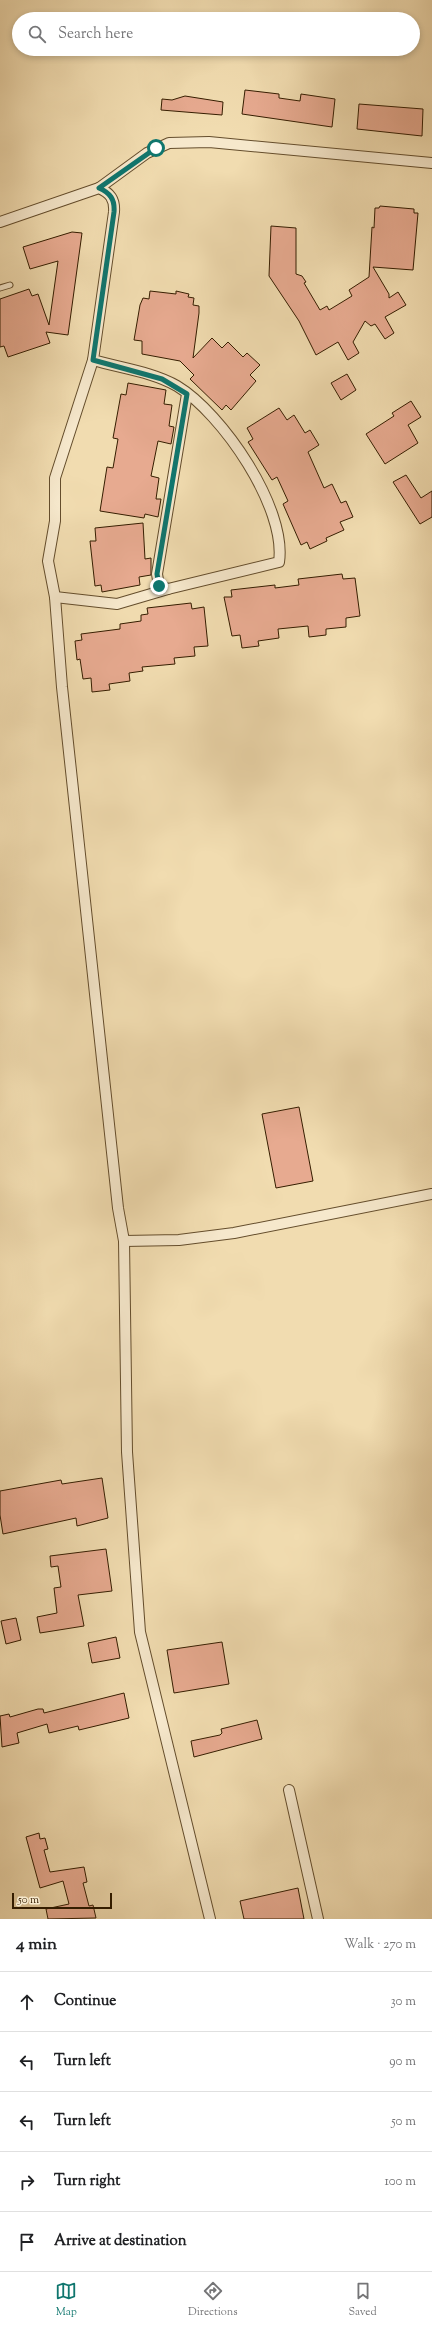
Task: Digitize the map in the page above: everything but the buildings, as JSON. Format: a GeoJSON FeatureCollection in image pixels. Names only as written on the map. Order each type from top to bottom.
{"type":"FeatureCollection","features":[{"type":"Feature","properties":{"kind":"street"},"geometry":{"type":"LineString","coordinates":[[0,222],[99,188],[147,153],[169,143],[209,142],[432,163]]}},
{"type":"Feature","properties":{"kind":"street"},"geometry":{"type":"LineString","coordinates":[[99,188],[107,191],[111,196],[115,204],[114,212],[93,360],[55,478],[55,521],[48,561],[55,597],[62,687],[117,1200],[124,1241],[127,1452],[140,1632],[210,1919]]}},
{"type":"Feature","properties":{"kind":"street"},"geometry":{"type":"LineString","coordinates":[[55,597],[117,604],[279,562],[281,553],[274,520],[254,472],[232,439],[187,394],[162,379],[93,360]]}},
{"type":"Feature","properties":{"kind":"street"},"geometry":{"type":"LineString","coordinates":[[168,590],[159,586],[157,574],[187,394]]}},
{"type":"Feature","properties":{"kind":"street"},"geometry":{"type":"LineString","coordinates":[[124,1241],[179,1240],[234,1233],[432,1194]]}},
{"type":"Feature","properties":{"kind":"street"},"geometry":{"type":"LineString","coordinates":[[289,1790],[318,1919]]}},
{"type":"Feature","properties":{"kind":"lane"},"geometry":{"type":"LineString","coordinates":[[0,288],[10,285]]}},
{"type":"Feature","properties":{"kind":"route"},"geometry":{"type":"LineString","coordinates":[[156,148],[99,188],[107,191],[115,204],[107,272],[93,360],[162,379],[178,387],[187,394],[157,574],[159,586]]}}]}
